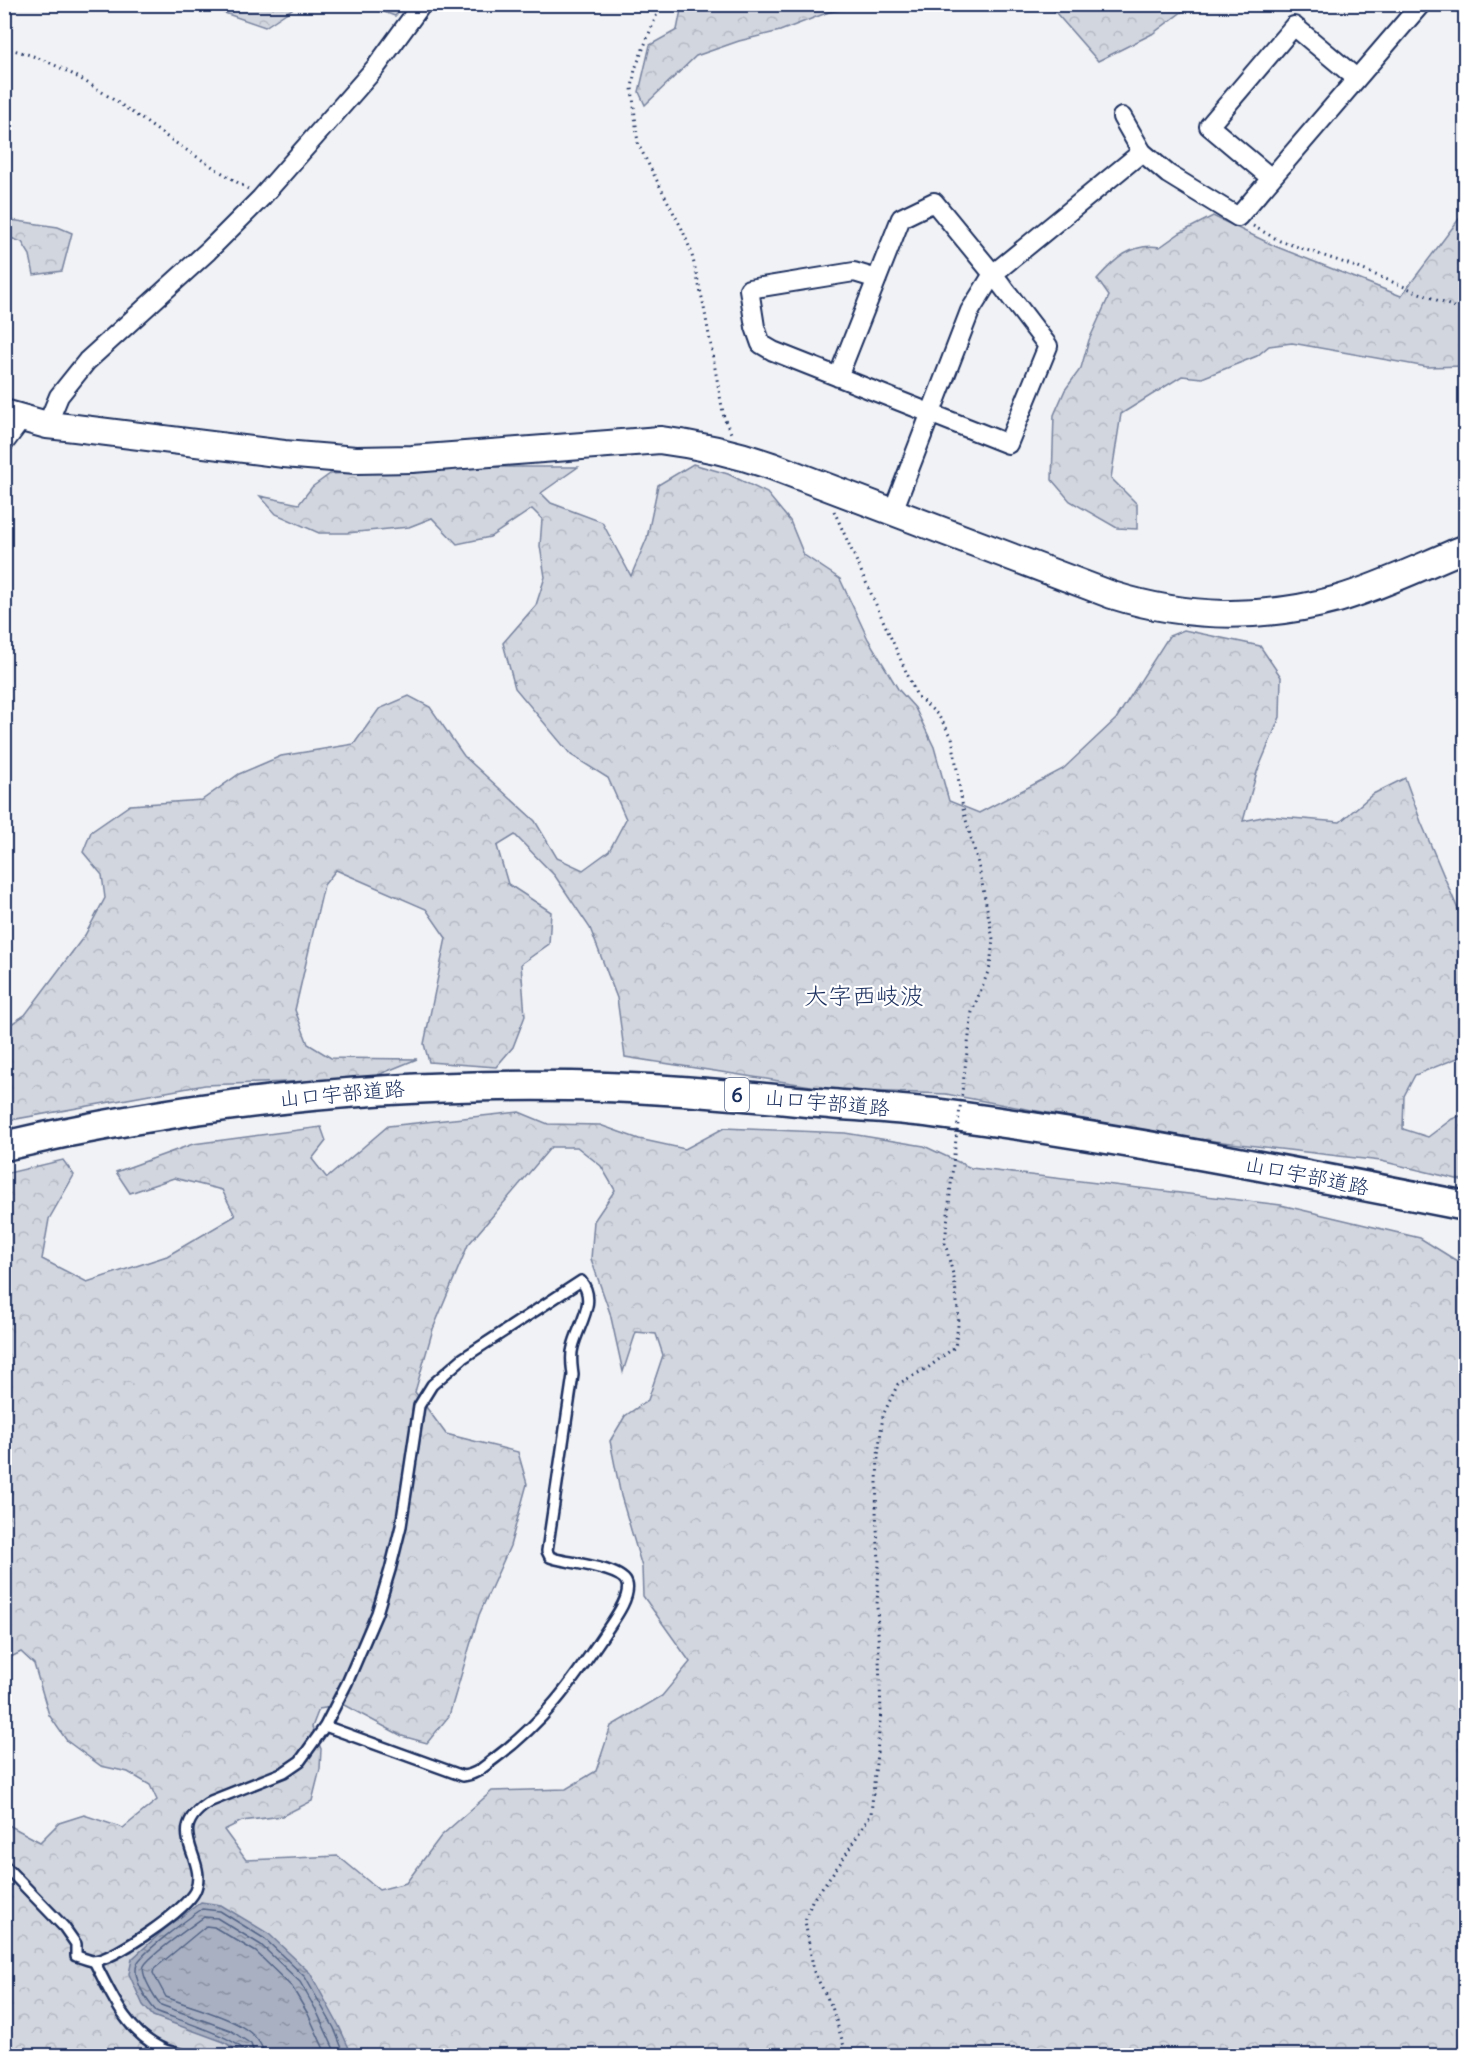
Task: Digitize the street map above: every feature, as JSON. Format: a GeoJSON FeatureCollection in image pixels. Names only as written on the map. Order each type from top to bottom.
{"type":"FeatureCollection","features":[{"type":"Feature","properties":{"kind":"main road","name":"山口宇部道路"},"geometry":{"type":"LineString","coordinates":[[4,1146],[112,1122],[209,1107],[303,1097],[414,1088],[568,1086],[645,1088],[929,1113],[1002,1123],[1234,1162],[1466,1206]]}},
{"type":"Feature","properties":{"kind":"street"},"geometry":{"type":"LineString","coordinates":[[47,424],[59,396],[87,361],[208,251],[261,198],[376,67],[422,4]]}},
{"type":"Feature","properties":{"kind":"street"},"geometry":{"type":"LineString","coordinates":[[1122,117],[1142,152],[1168,174],[1238,217],[1421,4]]}},
{"type":"Feature","properties":{"kind":"street"},"geometry":{"type":"LineString","coordinates":[[1271,178],[1209,126],[1286,35],[1294,26],[1356,78]]}},
{"type":"Feature","properties":{"kind":"street"},"geometry":{"type":"LineString","coordinates":[[893,511],[970,311],[993,274],[1142,152]]}},
{"type":"Feature","properties":{"kind":"street"},"geometry":{"type":"LineString","coordinates":[[838,377],[877,279],[901,218],[933,202],[993,274],[1048,346],[1008,444],[930,414],[773,351],[760,344],[749,289],[854,272],[877,279]]}},
{"type":"Feature","properties":{"kind":"street"},"geometry":{"type":"LineString","coordinates":[[4,443],[13,416],[47,424],[284,454],[356,460],[412,459],[660,440],[696,444],[741,455],[1112,596],[1146,606],[1180,612],[1263,613],[1338,599],[1466,548]]}},
{"type":"Feature","properties":{"kind":"lane"},"geometry":{"type":"LineString","coordinates":[[4,1865],[64,1927],[76,1944],[76,1956],[94,1961],[118,1952],[189,1901],[196,1889],[197,1873],[188,1840],[187,1826],[200,1808],[211,1801],[284,1772],[300,1761],[325,1726],[347,1683],[376,1613],[390,1570],[401,1526],[418,1406],[432,1385],[463,1358],[581,1281],[586,1286],[589,1299],[572,1348],[573,1376],[547,1551],[550,1557],[556,1560],[612,1571],[623,1577],[627,1584],[627,1594],[620,1610],[571,1683],[546,1713],[516,1743],[476,1774],[463,1776],[325,1726]]}},
{"type":"Feature","properties":{"kind":"lane"},"geometry":{"type":"LineString","coordinates":[[94,1961],[126,2019],[142,2036],[161,2049],[187,2055]]}},
{"type":"Feature","properties":{"kind":"path"},"geometry":{"type":"LineString","coordinates":[[662,4],[635,69],[632,88],[638,144],[691,251],[703,302],[724,418],[741,455]]}},
{"type":"Feature","properties":{"kind":"path"},"geometry":{"type":"LineString","coordinates":[[4,48],[39,57],[116,100],[143,121],[261,198]]}},
{"type":"Feature","properties":{"kind":"path"},"geometry":{"type":"LineString","coordinates":[[1238,217],[1280,241],[1351,265],[1466,312]]}},
{"type":"Feature","properties":{"kind":"path"},"geometry":{"type":"LineString","coordinates":[[834,511],[917,696],[938,715],[952,737],[963,809],[978,863],[993,939],[990,968],[972,1012],[945,1243],[954,1278],[959,1318],[955,1347],[929,1367],[898,1384],[883,1415],[878,1455],[876,1511],[881,1712],[871,1814],[841,1862],[812,1901],[805,1921],[814,1972],[832,2007],[847,2055]]}},
{"type":"Feature","properties":{"kind":"green space"},"geometry":{"type":"Polygon","coordinates":[[[682,4],[869,5],[829,12],[780,31],[739,41],[696,56],[645,105],[639,92],[650,45],[677,30],[682,4]]]}},
{"type":"Feature","properties":{"kind":"green space"},"geometry":{"type":"Polygon","coordinates":[[[207,5],[298,5],[265,27],[207,5]]]}},
{"type":"Feature","properties":{"kind":"green space"},"geometry":{"type":"Polygon","coordinates":[[[366,5],[405,5],[395,16],[366,5]]]}},
{"type":"Feature","properties":{"kind":"green space"},"geometry":{"type":"Polygon","coordinates":[[[1049,5],[1191,5],[1152,34],[1098,61],[1049,5]]]}},
{"type":"Feature","properties":{"kind":"green space"},"geometry":{"type":"Polygon","coordinates":[[[1465,211],[1465,366],[1427,367],[1292,343],[1269,346],[1257,356],[1202,378],[1182,376],[1121,414],[1111,478],[1137,504],[1137,529],[1117,528],[1070,501],[1052,480],[1054,415],[1065,390],[1081,368],[1089,340],[1109,296],[1097,279],[1124,254],[1141,247],[1160,247],[1180,233],[1213,216],[1277,247],[1401,296],[1465,211]]]}},
{"type":"Feature","properties":{"kind":"green space"},"geometry":{"type":"Polygon","coordinates":[[[4,219],[58,227],[72,233],[62,271],[34,275],[30,255],[22,242],[5,236],[4,219]]]}},
{"type":"Feature","properties":{"kind":"green space"},"geometry":{"type":"Polygon","coordinates":[[[693,464],[728,474],[767,493],[790,521],[804,555],[840,579],[868,639],[898,689],[915,708],[934,747],[949,801],[979,813],[1063,769],[1116,719],[1169,636],[1184,630],[1260,646],[1281,677],[1280,717],[1257,772],[1243,821],[1267,816],[1340,822],[1373,794],[1405,778],[1465,926],[1465,1055],[1415,1075],[1404,1096],[1403,1129],[1428,1137],[1452,1119],[1465,1114],[1465,1181],[1381,1161],[1172,1136],[946,1094],[837,1090],[625,1057],[617,998],[590,928],[555,876],[515,835],[497,846],[508,884],[551,912],[549,944],[521,964],[525,1016],[513,1047],[496,1067],[429,1062],[424,1044],[446,938],[426,909],[336,870],[324,885],[295,1010],[308,1044],[331,1058],[417,1059],[368,1079],[205,1085],[5,1121],[5,1028],[25,1015],[85,935],[105,898],[102,875],[83,852],[91,832],[130,805],[202,800],[239,774],[281,756],[354,744],[379,709],[409,696],[430,707],[464,756],[535,821],[557,858],[583,870],[609,851],[626,819],[608,778],[571,755],[515,688],[503,643],[536,605],[545,577],[540,546],[542,519],[532,509],[490,537],[457,544],[432,518],[409,527],[347,533],[319,533],[276,514],[260,496],[299,504],[312,487],[330,474],[476,467],[578,467],[541,493],[551,503],[602,522],[631,576],[647,538],[658,485],[693,464]]]}},
{"type":"Feature","properties":{"kind":"green space"},"geometry":{"type":"Polygon","coordinates":[[[519,1112],[548,1124],[600,1125],[639,1139],[685,1149],[724,1128],[845,1133],[924,1146],[971,1168],[1281,1205],[1420,1238],[1465,1266],[1465,2055],[5,2055],[5,1823],[40,1842],[59,1823],[84,1815],[123,1828],[157,1800],[150,1785],[128,1772],[101,1766],[67,1741],[49,1715],[34,1664],[21,1652],[5,1660],[4,1174],[63,1160],[74,1175],[49,1219],[42,1259],[87,1282],[167,1256],[235,1216],[222,1190],[174,1178],[130,1193],[116,1172],[193,1144],[321,1127],[326,1141],[312,1159],[327,1178],[388,1126],[519,1112]],[[551,1147],[468,1245],[433,1329],[415,1392],[446,1434],[518,1452],[527,1484],[510,1546],[479,1615],[449,1716],[427,1743],[402,1736],[344,1705],[319,1709],[312,1727],[321,1749],[320,1769],[312,1801],[282,1816],[242,1821],[224,1830],[246,1860],[338,1856],[379,1890],[406,1883],[441,1836],[492,1791],[566,1789],[596,1771],[611,1726],[662,1696],[690,1662],[643,1596],[642,1567],[621,1496],[610,1441],[625,1416],[648,1400],[663,1355],[656,1334],[636,1332],[623,1372],[610,1313],[591,1259],[594,1221],[615,1190],[601,1166],[577,1147],[551,1147]]]}},
{"type":"Feature","properties":{"kind":"water"},"geometry":{"type":"Polygon","coordinates":[[[201,1902],[221,1905],[269,1934],[310,1973],[352,2055],[245,2055],[224,2042],[153,2016],[143,2005],[129,1974],[132,1959],[165,1929],[201,1902]]]}},
{"type":"Feature","properties":{"kind":"district","name":"大字西岐波"},"geometry":{"type":"Point","coordinates":[864,996]}}]}
